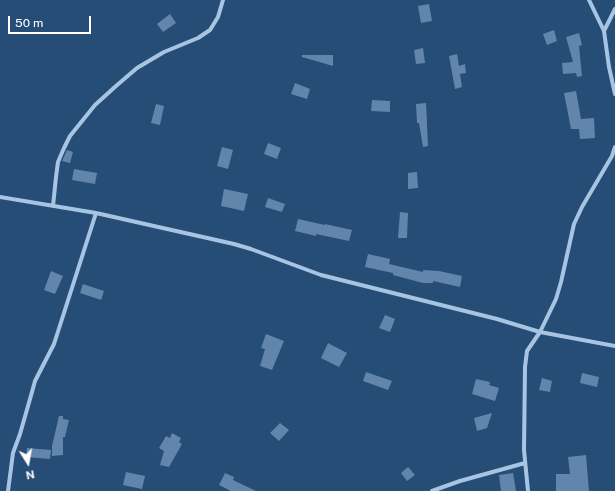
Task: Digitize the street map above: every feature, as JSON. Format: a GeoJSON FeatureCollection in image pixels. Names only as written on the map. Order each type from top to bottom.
{"type":"FeatureCollection","features":[{"type":"Feature","properties":{"kind":"street"},"geometry":{"type":"LineString","coordinates":[[53,206],[58,162],[70,136],[85,117],[105,95],[137,68],[164,52],[198,38],[210,30],[218,17],[223,0]]}},
{"type":"Feature","properties":{"kind":"street"},"geometry":{"type":"LineString","coordinates":[[589,0],[604,31],[609,67],[615,94]]}},
{"type":"Feature","properties":{"kind":"street"},"geometry":{"type":"LineString","coordinates":[[604,31],[615,9]]}},
{"type":"Feature","properties":{"kind":"street"},"geometry":{"type":"LineString","coordinates":[[609,67],[615,68]]}},
{"type":"Feature","properties":{"kind":"street"},"geometry":{"type":"LineString","coordinates":[[528,491],[525,463],[525,359],[527,351],[540,332],[558,293],[574,224],[582,207],[612,156],[615,147]]}},
{"type":"Feature","properties":{"kind":"street"},"geometry":{"type":"LineString","coordinates":[[0,197],[96,213],[240,246],[321,275],[497,319],[540,332],[615,346]]}},
{"type":"Feature","properties":{"kind":"street"},"geometry":{"type":"LineString","coordinates":[[8,491],[13,452],[20,434],[35,382],[54,344],[96,213]]}},
{"type":"Feature","properties":{"kind":"street"},"geometry":{"type":"LineString","coordinates":[[432,491],[460,481],[525,463]]}},
{"type":"Feature","properties":{"kind":"building"},"geometry":{"type":"Polygon","coordinates":[[[429,4],[432,21],[421,23],[418,6],[429,4]]]}},
{"type":"Feature","properties":{"kind":"building"},"geometry":{"type":"Polygon","coordinates":[[[170,14],[176,23],[163,32],[157,24],[170,14]]]}},
{"type":"Feature","properties":{"kind":"building"},"geometry":{"type":"Polygon","coordinates":[[[554,30],[557,41],[547,45],[543,34],[554,30]]]}},
{"type":"Feature","properties":{"kind":"building"},"geometry":{"type":"Polygon","coordinates":[[[579,33],[582,45],[579,46],[582,76],[577,77],[576,73],[563,74],[562,63],[573,62],[566,37],[579,33]]]}},
{"type":"Feature","properties":{"kind":"building"},"geometry":{"type":"Polygon","coordinates":[[[423,48],[425,63],[416,64],[414,50],[423,48]]]}},
{"type":"Feature","properties":{"kind":"building"},"geometry":{"type":"Polygon","coordinates":[[[457,54],[459,66],[465,64],[466,73],[460,74],[462,87],[455,89],[449,56],[457,54]]]}},
{"type":"Feature","properties":{"kind":"building"},"geometry":{"type":"Polygon","coordinates":[[[302,55],[333,55],[333,66],[302,57],[302,55]]]}},
{"type":"Feature","properties":{"kind":"building"},"geometry":{"type":"Polygon","coordinates":[[[295,83],[310,89],[307,99],[291,94],[295,83]]]}},
{"type":"Feature","properties":{"kind":"building"},"geometry":{"type":"Polygon","coordinates":[[[576,91],[581,119],[594,118],[595,138],[580,139],[579,129],[571,129],[564,93],[576,91]]]}},
{"type":"Feature","properties":{"kind":"building"},"geometry":{"type":"Polygon","coordinates":[[[372,100],[390,101],[390,112],[371,111],[372,100]]]}},
{"type":"Feature","properties":{"kind":"building"},"geometry":{"type":"Polygon","coordinates":[[[426,103],[428,146],[423,147],[419,123],[417,123],[416,104],[426,103]]]}},
{"type":"Feature","properties":{"kind":"building"},"geometry":{"type":"Polygon","coordinates":[[[156,104],[164,106],[160,125],[151,123],[156,104]]]}},
{"type":"Feature","properties":{"kind":"building"},"geometry":{"type":"Polygon","coordinates":[[[268,143],[281,148],[277,159],[264,154],[268,143]]]}},
{"type":"Feature","properties":{"kind":"building"},"geometry":{"type":"Polygon","coordinates":[[[222,147],[233,150],[228,169],[217,166],[222,147]]]}},
{"type":"Feature","properties":{"kind":"building"},"geometry":{"type":"Polygon","coordinates":[[[67,150],[73,152],[70,163],[62,161],[67,150]]]}},
{"type":"Feature","properties":{"kind":"building"},"geometry":{"type":"Polygon","coordinates":[[[74,169],[97,173],[95,184],[72,180],[74,169]]]}},
{"type":"Feature","properties":{"kind":"building"},"geometry":{"type":"Polygon","coordinates":[[[417,172],[418,188],[408,189],[408,173],[417,172]]]}},
{"type":"Feature","properties":{"kind":"building"},"geometry":{"type":"Polygon","coordinates":[[[224,189],[248,194],[244,211],[221,206],[224,189]]]}},
{"type":"Feature","properties":{"kind":"building"},"geometry":{"type":"Polygon","coordinates":[[[268,198],[285,204],[282,212],[265,207],[268,198]]]}},
{"type":"Feature","properties":{"kind":"building"},"geometry":{"type":"Polygon","coordinates":[[[400,212],[408,213],[407,238],[398,238],[400,212]]]}},
{"type":"Feature","properties":{"kind":"building"},"geometry":{"type":"Polygon","coordinates":[[[298,219],[352,230],[349,241],[295,231],[298,219]]]}},
{"type":"Feature","properties":{"kind":"building"},"geometry":{"type":"Polygon","coordinates":[[[368,254],[390,259],[389,264],[423,272],[423,270],[439,271],[462,276],[460,287],[433,281],[433,283],[423,283],[393,275],[393,273],[365,267],[368,254]]]}},
{"type":"Feature","properties":{"kind":"building"},"geometry":{"type":"Polygon","coordinates":[[[51,271],[63,276],[55,294],[44,290],[51,271]]]}},
{"type":"Feature","properties":{"kind":"building"},"geometry":{"type":"Polygon","coordinates":[[[83,284],[104,291],[101,300],[80,293],[83,284]]]}},
{"type":"Feature","properties":{"kind":"building"},"geometry":{"type":"Polygon","coordinates":[[[385,315],[395,319],[390,332],[379,328],[385,315]]]}},
{"type":"Feature","properties":{"kind":"building"},"geometry":{"type":"Polygon","coordinates":[[[266,334],[284,341],[272,370],[260,366],[265,349],[261,348],[266,334]]]}},
{"type":"Feature","properties":{"kind":"building"},"geometry":{"type":"Polygon","coordinates":[[[328,343],[347,353],[339,367],[321,358],[328,343]]]}},
{"type":"Feature","properties":{"kind":"building"},"geometry":{"type":"Polygon","coordinates":[[[366,372],[392,381],[388,390],[363,381],[366,372]]]}},
{"type":"Feature","properties":{"kind":"building"},"geometry":{"type":"Polygon","coordinates":[[[582,373],[599,377],[597,387],[580,383],[582,373]]]}},
{"type":"Feature","properties":{"kind":"building"},"geometry":{"type":"Polygon","coordinates":[[[542,378],[552,381],[550,392],[539,390],[542,378]]]}},
{"type":"Feature","properties":{"kind":"building"},"geometry":{"type":"Polygon","coordinates":[[[476,379],[490,382],[489,385],[499,388],[495,401],[472,394],[476,379]]]}},
{"type":"Feature","properties":{"kind":"building"},"geometry":{"type":"Polygon","coordinates":[[[492,413],[487,428],[477,431],[474,418],[492,413]]]}},
{"type":"Feature","properties":{"kind":"building"},"geometry":{"type":"Polygon","coordinates":[[[59,416],[63,416],[63,419],[69,420],[65,437],[63,437],[63,455],[52,456],[52,446],[59,416]]]}},
{"type":"Feature","properties":{"kind":"building"},"geometry":{"type":"Polygon","coordinates":[[[280,423],[289,430],[279,441],[270,433],[280,423]]]}},
{"type":"Feature","properties":{"kind":"building"},"geometry":{"type":"Polygon","coordinates":[[[172,433],[181,438],[179,442],[182,444],[169,467],[160,465],[164,451],[159,448],[166,436],[170,438],[172,433]]]}},
{"type":"Feature","properties":{"kind":"building"},"geometry":{"type":"Polygon","coordinates":[[[27,448],[51,450],[50,459],[26,457],[27,448]]]}},
{"type":"Feature","properties":{"kind":"building"},"geometry":{"type":"Polygon","coordinates":[[[586,455],[589,491],[556,491],[556,474],[570,474],[568,457],[586,455]]]}},
{"type":"Feature","properties":{"kind":"building"},"geometry":{"type":"Polygon","coordinates":[[[408,467],[415,475],[407,481],[401,473],[408,467]]]}},
{"type":"Feature","properties":{"kind":"building"},"geometry":{"type":"Polygon","coordinates":[[[126,472],[145,476],[142,489],[123,485],[126,472]]]}},
{"type":"Feature","properties":{"kind":"building"},"geometry":{"type":"Polygon","coordinates":[[[225,473],[234,477],[233,480],[256,491],[231,491],[219,485],[225,473]]]}},
{"type":"Feature","properties":{"kind":"building"},"geometry":{"type":"Polygon","coordinates":[[[513,473],[516,491],[501,491],[499,475],[513,473]]]}}]}
